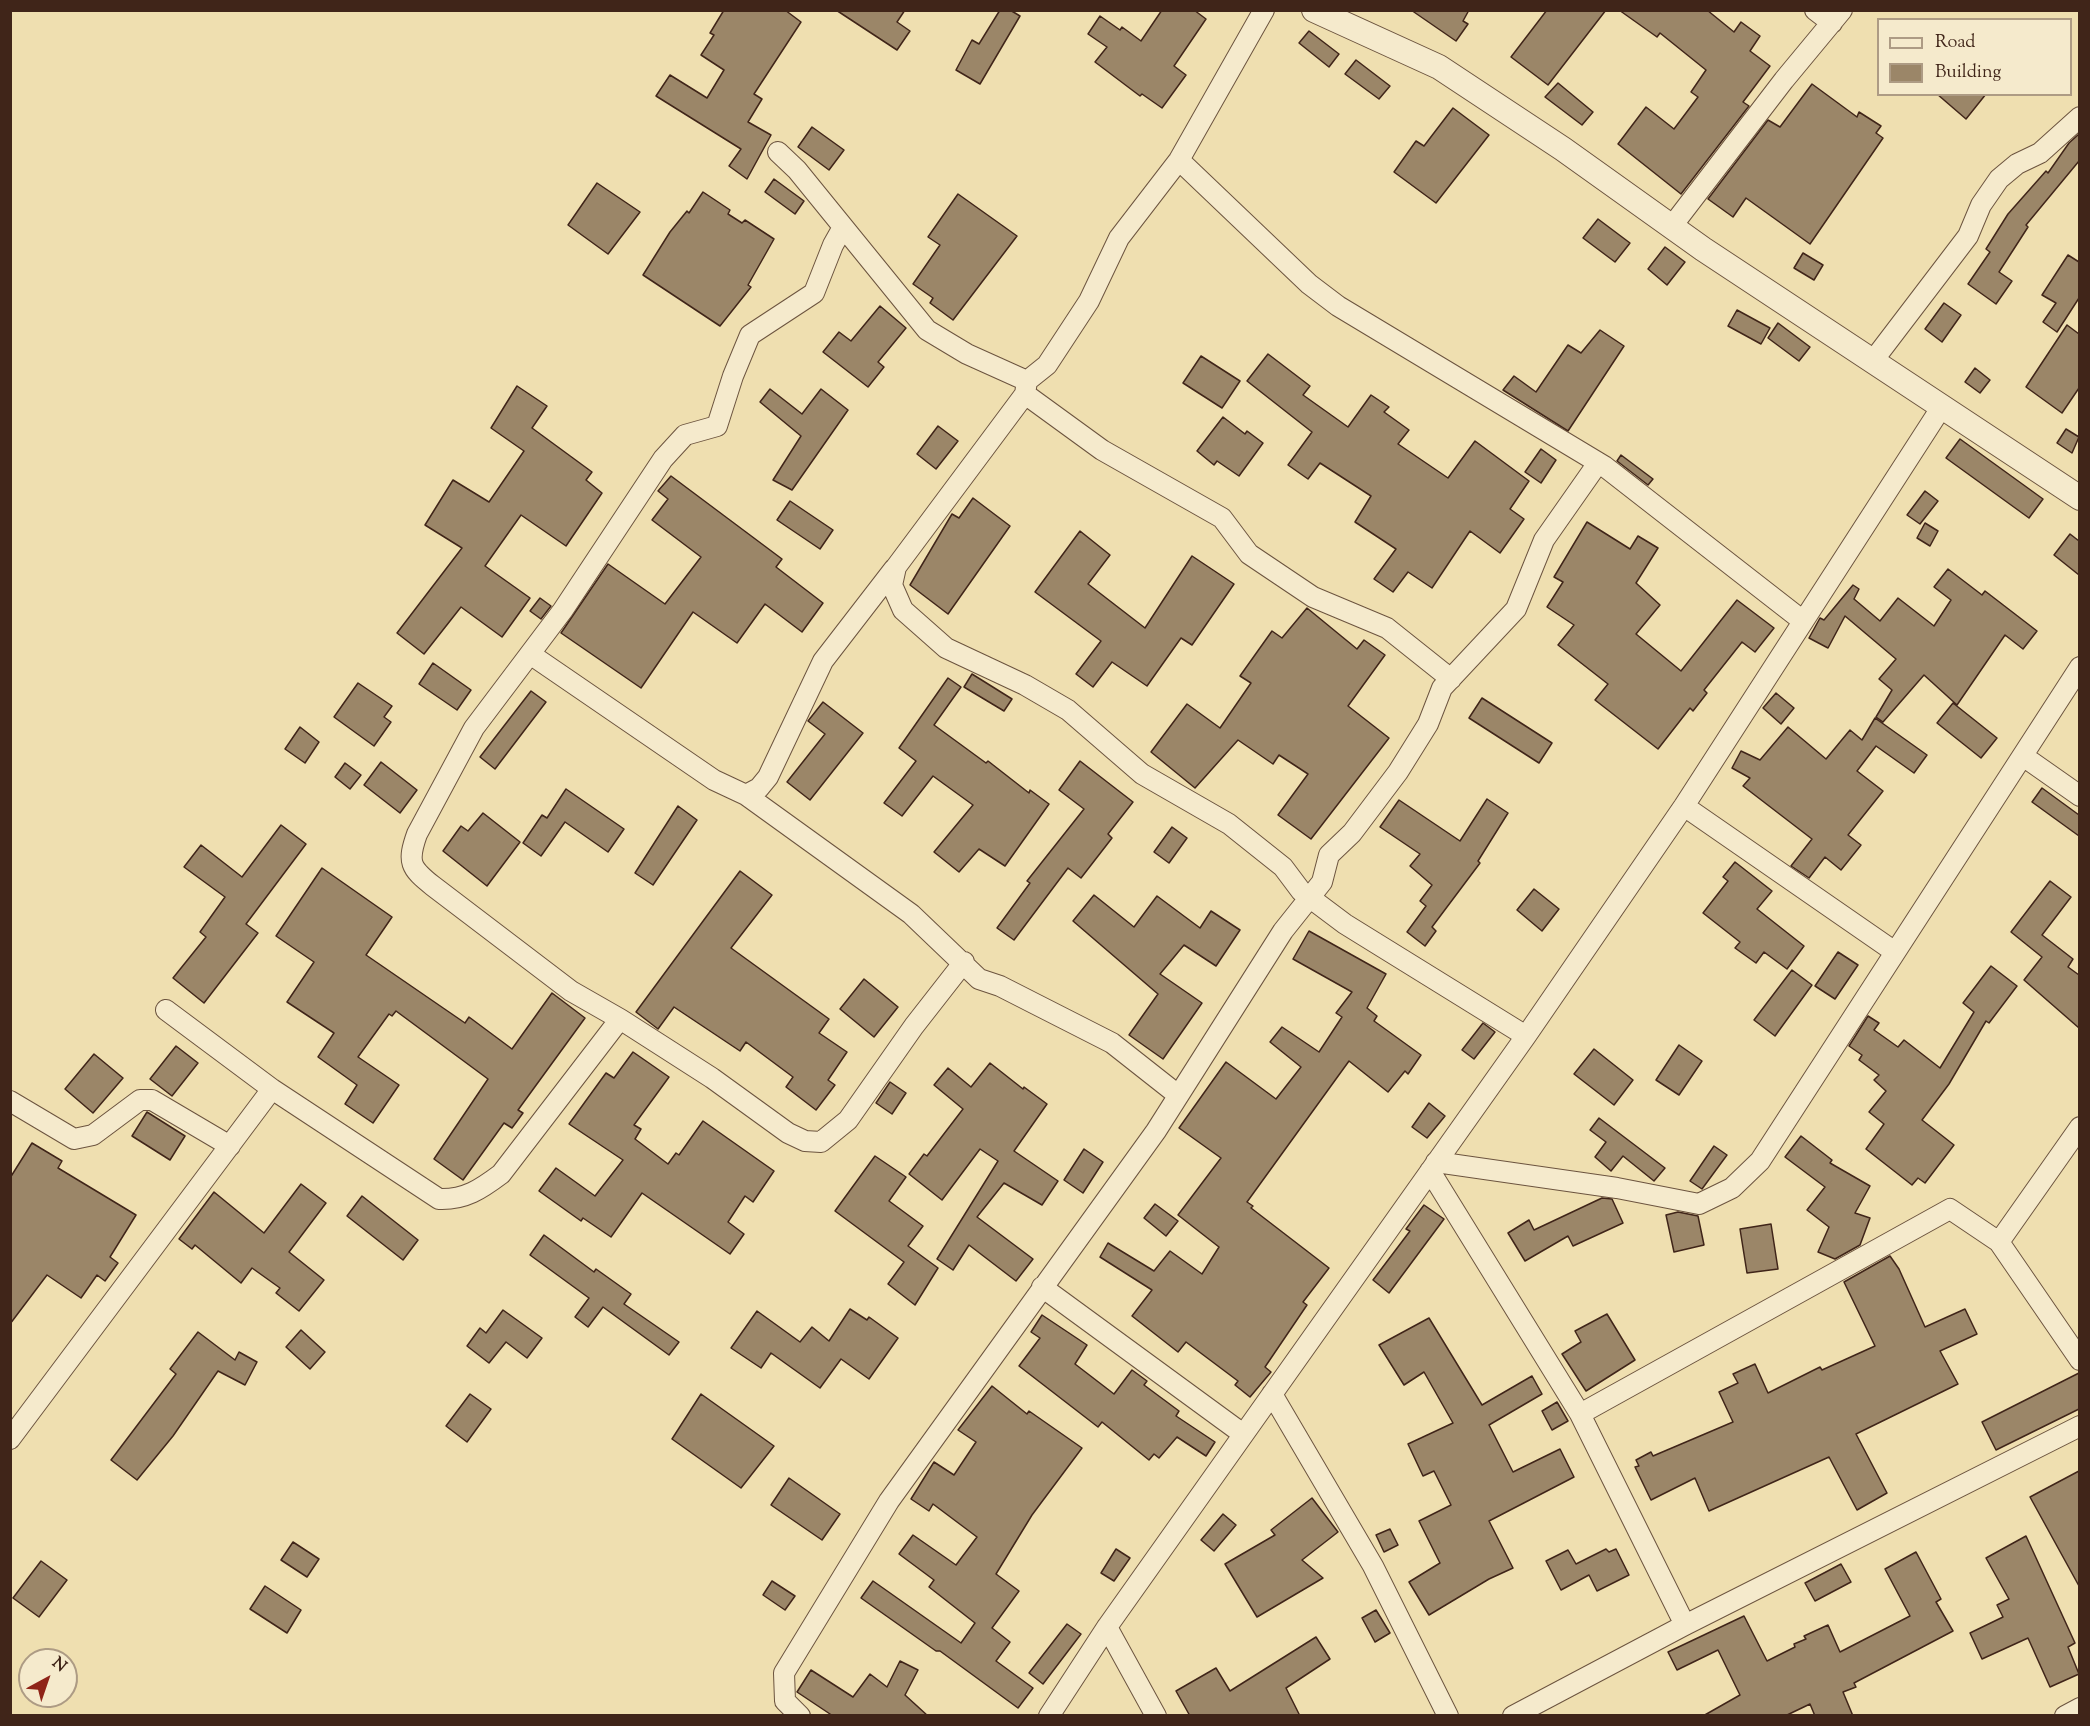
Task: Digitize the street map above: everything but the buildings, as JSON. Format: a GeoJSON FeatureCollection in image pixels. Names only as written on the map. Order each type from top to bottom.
{"type":"FeatureCollection","features":[{"type":"Feature","properties":{"kind":"street"},"geometry":{"type":"LineString","coordinates":[[746,795],[759,788],[768,777],[823,661],[896,567],[1026,387],[1047,365],[1089,300],[1119,238],[1179,160],[1264,10]]}},
{"type":"Feature","properties":{"kind":"street"},"geometry":{"type":"LineString","coordinates":[[1314,10],[1438,67],[1563,149],[1872,362],[2079,498]]}},
{"type":"Feature","properties":{"kind":"street"},"geometry":{"type":"LineString","coordinates":[[1672,226],[1784,80],[1837,16],[1815,10]]}},
{"type":"Feature","properties":{"kind":"street"},"geometry":{"type":"LineString","coordinates":[[1872,362],[1968,236],[1981,205],[1999,179],[2017,164],[2040,153],[2079,117]]}},
{"type":"Feature","properties":{"kind":"street"},"geometry":{"type":"LineString","coordinates":[[778,152],[797,170],[842,229],[927,330],[1026,387],[1102,450],[1222,518],[1250,554],[1313,597],[1387,628],[1451,679]]}},
{"type":"Feature","properties":{"kind":"street"},"geometry":{"type":"LineString","coordinates":[[1179,160],[1309,284],[1338,306],[1598,463],[1803,621]]}},
{"type":"Feature","properties":{"kind":"street"},"geometry":{"type":"LineString","coordinates":[[842,229],[833,245],[814,293],[750,335],[733,376],[717,426],[685,435],[663,459],[563,610],[474,728],[417,834],[411,852],[412,865],[417,873],[433,886],[571,991],[620,1019],[712,1078],[788,1133],[805,1141],[821,1142],[848,1120],[914,1026],[964,962]]}},
{"type":"Feature","properties":{"kind":"street"},"geometry":{"type":"LineString","coordinates":[[1048,1716],[1107,1627],[1526,1036],[1684,806],[1941,408]]}},
{"type":"Feature","properties":{"kind":"street"},"geometry":{"type":"LineString","coordinates":[[800,1716],[785,1701],[784,1673],[889,1501],[1156,1131],[1283,931],[1322,882],[1329,855],[1352,833],[1398,772],[1428,724],[1443,688],[1516,609],[1544,540],[1598,463]]}},
{"type":"Feature","properties":{"kind":"street"},"geometry":{"type":"LineString","coordinates":[[896,567],[892,585],[903,610],[946,648],[1025,685],[1068,710],[1142,774],[1229,824],[1282,867],[1301,891],[1345,924],[1526,1036]]}},
{"type":"Feature","properties":{"kind":"street"},"geometry":{"type":"LineString","coordinates":[[530,654],[714,780],[746,795],[911,914],[964,962],[979,979],[1000,986],[1112,1043],[1178,1095]]}},
{"type":"Feature","properties":{"kind":"street"},"geometry":{"type":"LineString","coordinates":[[1433,1166],[1617,1188],[1699,1204],[1732,1188],[1760,1161],[2079,667]]}},
{"type":"Feature","properties":{"kind":"street"},"geometry":{"type":"LineString","coordinates":[[2023,756],[2079,796]]}},
{"type":"Feature","properties":{"kind":"street"},"geometry":{"type":"LineString","coordinates":[[1684,806],[1895,952]]}},
{"type":"Feature","properties":{"kind":"street"},"geometry":{"type":"LineString","coordinates":[[166,1010],[272,1089],[438,1200],[457,1200],[479,1190],[501,1174],[620,1019]]}},
{"type":"Feature","properties":{"kind":"street"},"geometry":{"type":"LineString","coordinates":[[10,1439],[272,1089]]}},
{"type":"Feature","properties":{"kind":"street"},"geometry":{"type":"LineString","coordinates":[[10,1101],[74,1139],[93,1135],[140,1100],[152,1100],[230,1146]]}},
{"type":"Feature","properties":{"kind":"street"},"geometry":{"type":"LineString","coordinates":[[1999,1242],[2079,1127]]}},
{"type":"Feature","properties":{"kind":"street"},"geometry":{"type":"LineString","coordinates":[[1433,1166],[1580,1414],[1686,1625]]}},
{"type":"Feature","properties":{"kind":"street"},"geometry":{"type":"LineString","coordinates":[[1580,1414],[1950,1209],[1999,1242],[2079,1359]]}},
{"type":"Feature","properties":{"kind":"street"},"geometry":{"type":"LineString","coordinates":[[1042,1287],[1243,1434]]}},
{"type":"Feature","properties":{"kind":"street"},"geometry":{"type":"LineString","coordinates":[[1272,1394],[1373,1566],[1448,1716]]}},
{"type":"Feature","properties":{"kind":"street"},"geometry":{"type":"LineString","coordinates":[[1513,1716],[1686,1625],[2079,1426]]}},
{"type":"Feature","properties":{"kind":"street"},"geometry":{"type":"LineString","coordinates":[[1107,1627],[1156,1716]]}},
{"type":"Feature","properties":{"kind":"street"},"geometry":{"type":"LineString","coordinates":[[2065,1716],[2079,1708]]}}]}
